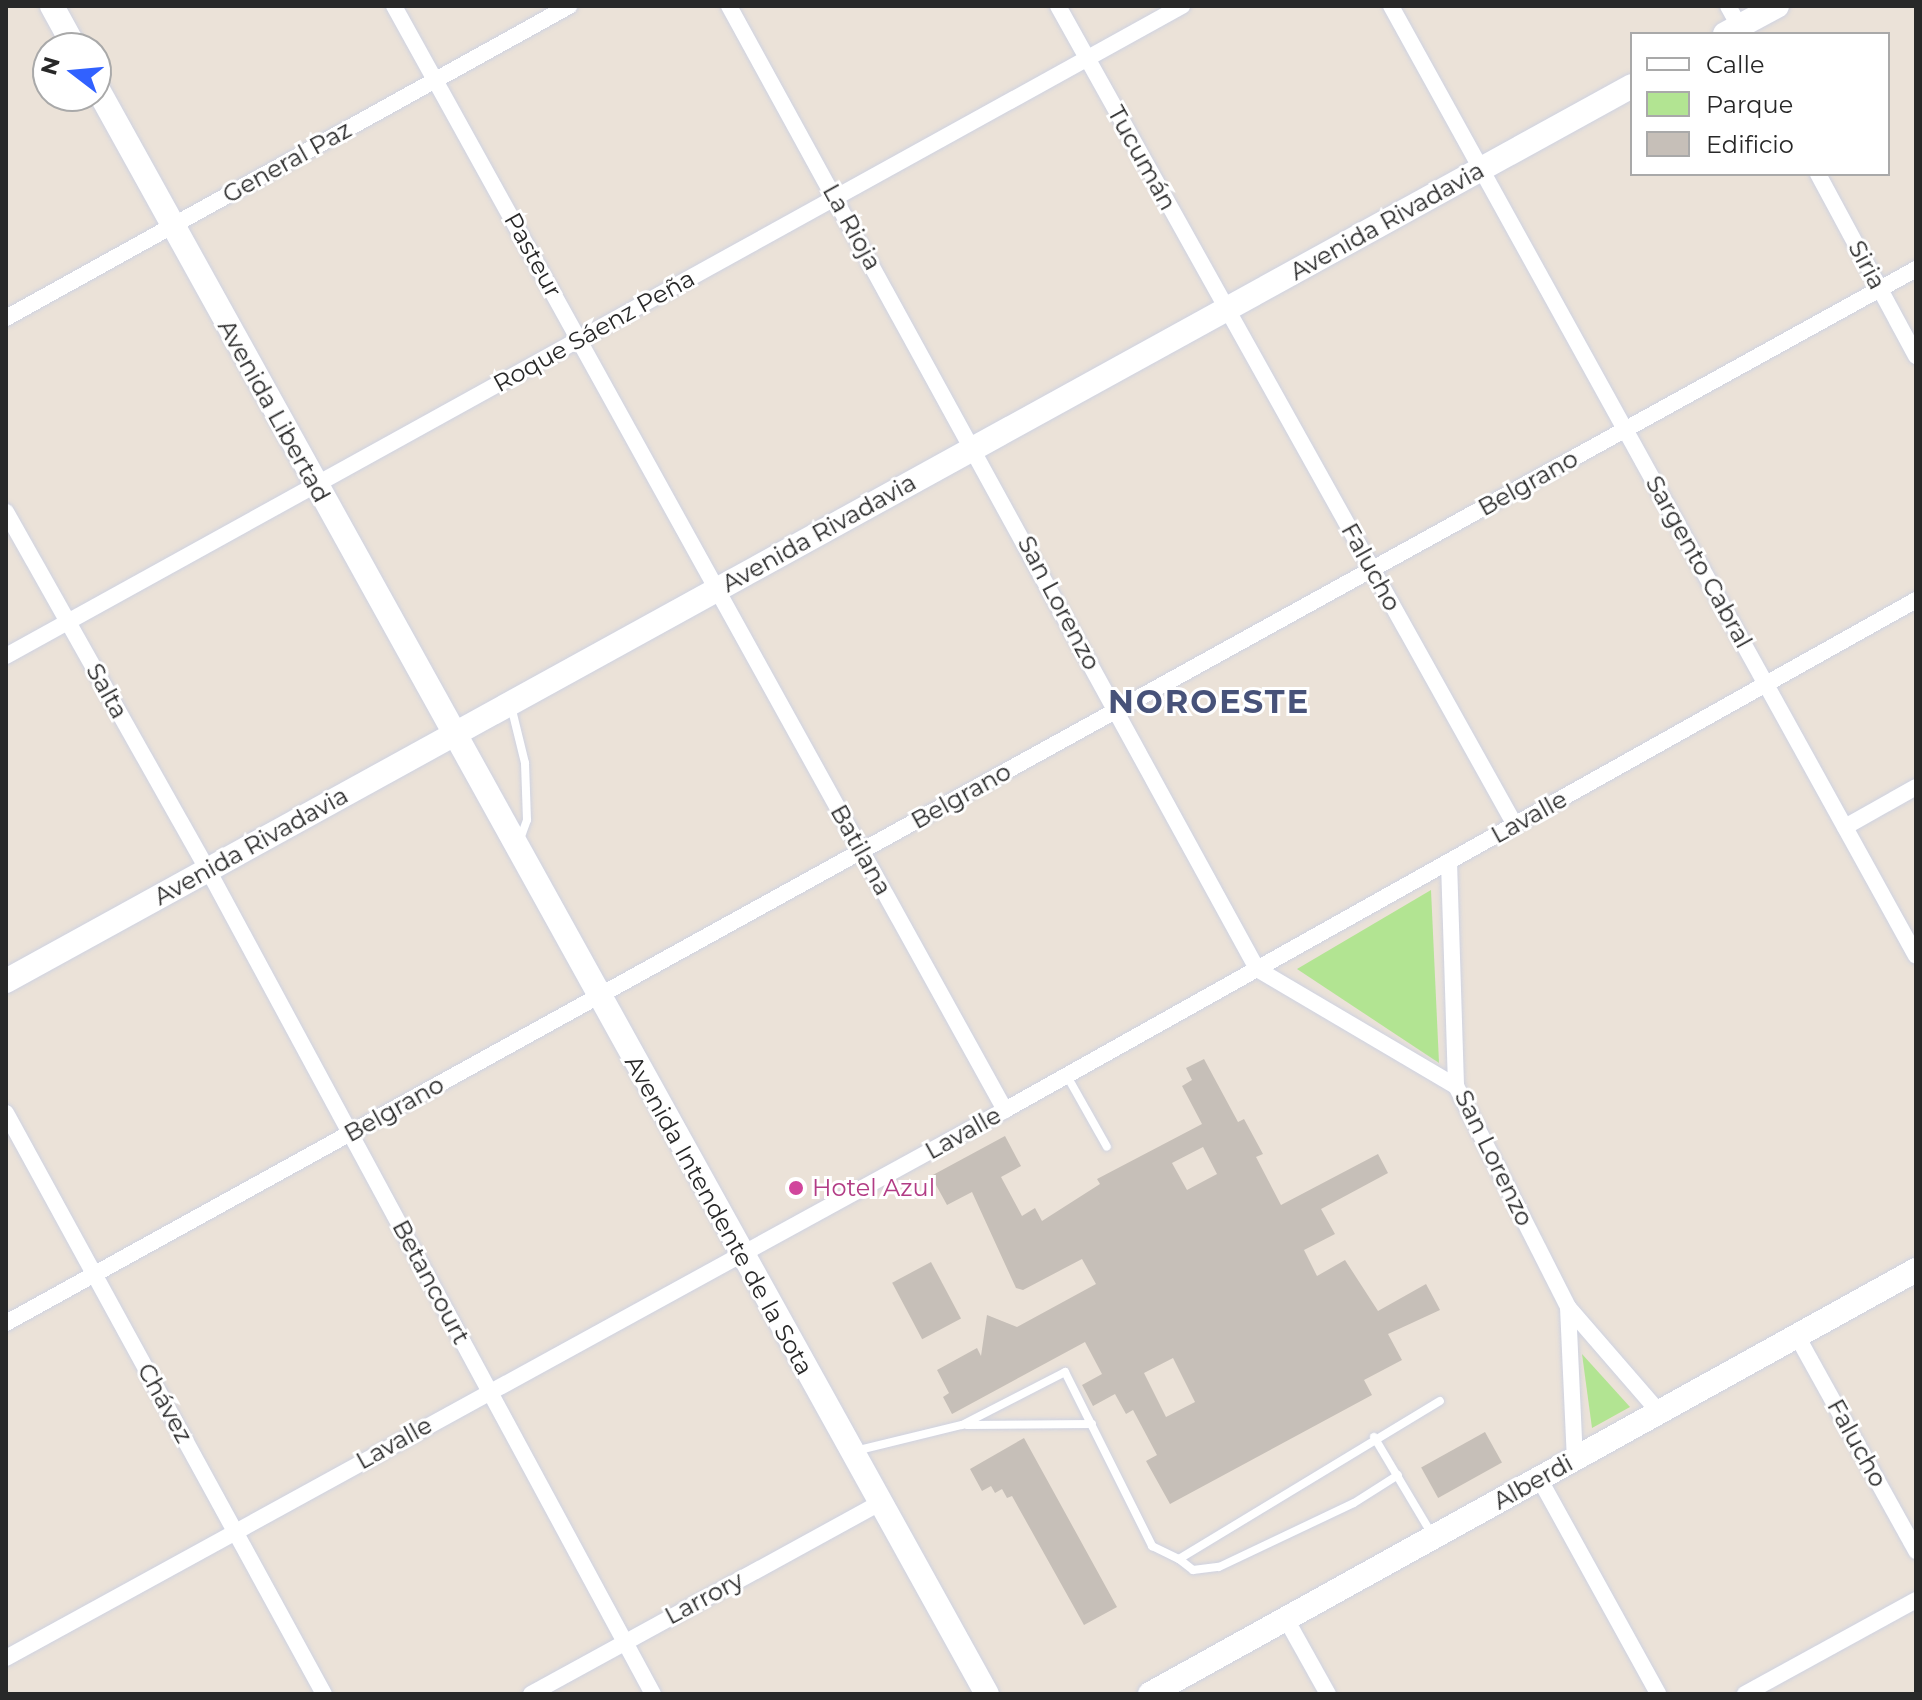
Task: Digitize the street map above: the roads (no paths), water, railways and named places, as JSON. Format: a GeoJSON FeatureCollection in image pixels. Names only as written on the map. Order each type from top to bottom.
{"type":"FeatureCollection","features":[{"type":"Feature","properties":{"kind":"main road"},"geometry":{"type":"LineString","coordinates":[[52,6],[66,32]]}},
{"type":"Feature","properties":{"kind":"main road"},"geometry":{"type":"LineString","coordinates":[[1734,25],[1777,6]]}},
{"type":"Feature","properties":{"kind":"main road","name":"Avenida Rivadavia"},"geometry":{"type":"LineString","coordinates":[[6,981],[1630,87]]}},
{"type":"Feature","properties":{"kind":"main road","name":"Avenida Libertad"},"geometry":{"type":"LineString","coordinates":[[110,112],[452,735]]}},
{"type":"Feature","properties":{"kind":"main road","name":"Avenida Intendente de la Sota"},"geometry":{"type":"LineString","coordinates":[[452,735],[878,1504],[987,1694]]}},
{"type":"Feature","properties":{"kind":"main road","name":"Alberdi"},"geometry":{"type":"LineString","coordinates":[[1150,1694],[1916,1270]]}},
{"type":"Feature","properties":{"kind":"street","name":"Pasteur"},"geometry":{"type":"LineString","coordinates":[[394,6],[718,589]]}},
{"type":"Feature","properties":{"kind":"street","name":"General Paz"},"geometry":{"type":"LineString","coordinates":[[6,318],[569,6]]}},
{"type":"Feature","properties":{"kind":"street","name":"La Rioja"},"geometry":{"type":"LineString","coordinates":[[729,6],[974,448]]}},
{"type":"Feature","properties":{"kind":"street","name":"Tucumán"},"geometry":{"type":"LineString","coordinates":[[1058,6],[1226,309]]}},
{"type":"Feature","properties":{"kind":"street","name":"Roque Sáenz Peña"},"geometry":{"type":"LineString","coordinates":[[6,656],[1182,6]]}},
{"type":"Feature","properties":{"kind":"street","name":"Sargento Cabral"},"geometry":{"type":"LineString","coordinates":[[1391,6],[1916,956]]}},
{"type":"Feature","properties":{"kind":"street","name":"Siria"},"geometry":{"type":"LineString","coordinates":[[1819,176],[1916,356]]}},
{"type":"Feature","properties":{"kind":"street","name":"Belgrano"},"geometry":{"type":"LineString","coordinates":[[6,1323],[1916,269]]}},
{"type":"Feature","properties":{"kind":"street","name":"Falucho"},"geometry":{"type":"LineString","coordinates":[[1226,309],[1515,825]]}},
{"type":"Feature","properties":{"kind":"street","name":"San Lorenzo"},"geometry":{"type":"LineString","coordinates":[[974,448],[1257,969]]}},
{"type":"Feature","properties":{"kind":"street","name":"Salta"},"geometry":{"type":"LineString","coordinates":[[6,512],[208,870]]}},
{"type":"Feature","properties":{"kind":"street","name":"Batilana"},"geometry":{"type":"LineString","coordinates":[[718,589],[1005,1110]]}},
{"type":"Feature","properties":{"kind":"street","name":"Lavalle"},"geometry":{"type":"LineString","coordinates":[[6,1658],[1067,1076],[1916,600]]}},
{"type":"Feature","properties":{"kind":"street"},"geometry":{"type":"LineString","coordinates":[[1845,827],[1916,787]]}},
{"type":"Feature","properties":{"kind":"street","name":"San Lorenzo"},"geometry":{"type":"LineString","coordinates":[[1449,862],[1456,1086],[1568,1307],[1659,1412]]}},
{"type":"Feature","properties":{"kind":"street","name":"Betancourt"},"geometry":{"type":"LineString","coordinates":[[208,870],[653,1694]]}},
{"type":"Feature","properties":{"kind":"street"},"geometry":{"type":"LineString","coordinates":[[1257,969],[1456,1086]]}},
{"type":"Feature","properties":{"kind":"street","name":"Chávez"},"geometry":{"type":"LineString","coordinates":[[6,1113],[324,1694]]}},
{"type":"Feature","properties":{"kind":"street"},"geometry":{"type":"LineString","coordinates":[[1568,1307],[1575,1459]]}},
{"type":"Feature","properties":{"kind":"street","name":"Falucho"},"geometry":{"type":"LineString","coordinates":[[1797,1336],[1916,1551]]}},
{"type":"Feature","properties":{"kind":"street"},"geometry":{"type":"LineString","coordinates":[[1539,1478],[1658,1694]]}},
{"type":"Feature","properties":{"kind":"street","name":"Larrory"},"geometry":{"type":"LineString","coordinates":[[531,1694],[878,1504]]}},
{"type":"Feature","properties":{"kind":"street"},"geometry":{"type":"LineString","coordinates":[[1745,1694],[1916,1600]]}},
{"type":"Feature","properties":{"kind":"street"},"geometry":{"type":"LineString","coordinates":[[1286,1619],[1328,1694]]}},
{"type":"Feature","properties":{"kind":"lane"},"geometry":{"type":"LineString","coordinates":[[511,703],[525,763],[527,806],[527,820],[515,849]]}},
{"type":"Feature","properties":{"kind":"lane"},"geometry":{"type":"LineString","coordinates":[[1067,1076],[1107,1147]]}},
{"type":"Feature","properties":{"kind":"lane"},"geometry":{"type":"LineString","coordinates":[[962,1425],[1065,1372],[1152,1546],[1166,1557],[1179,1559],[1193,1570],[1219,1567],[1354,1503],[1398,1475]]}},
{"type":"Feature","properties":{"kind":"lane"},"geometry":{"type":"LineString","coordinates":[[1179,1559],[1374,1437],[1440,1401]]}},
{"type":"Feature","properties":{"kind":"lane"},"geometry":{"type":"LineString","coordinates":[[851,1452],[962,1425],[1092,1424]]}},
{"type":"Feature","properties":{"kind":"lane"},"geometry":{"type":"LineString","coordinates":[[1374,1437],[1434,1537]]}},
{"type":"Feature","properties":{"kind":"place","name":"Hotel Azul"},"geometry":{"type":"Point","coordinates":[796,1188]}},
{"type":"Feature","properties":{"kind":"district","name":"NOROESTE"},"geometry":{"type":"Point","coordinates":[1209,702]}}]}
